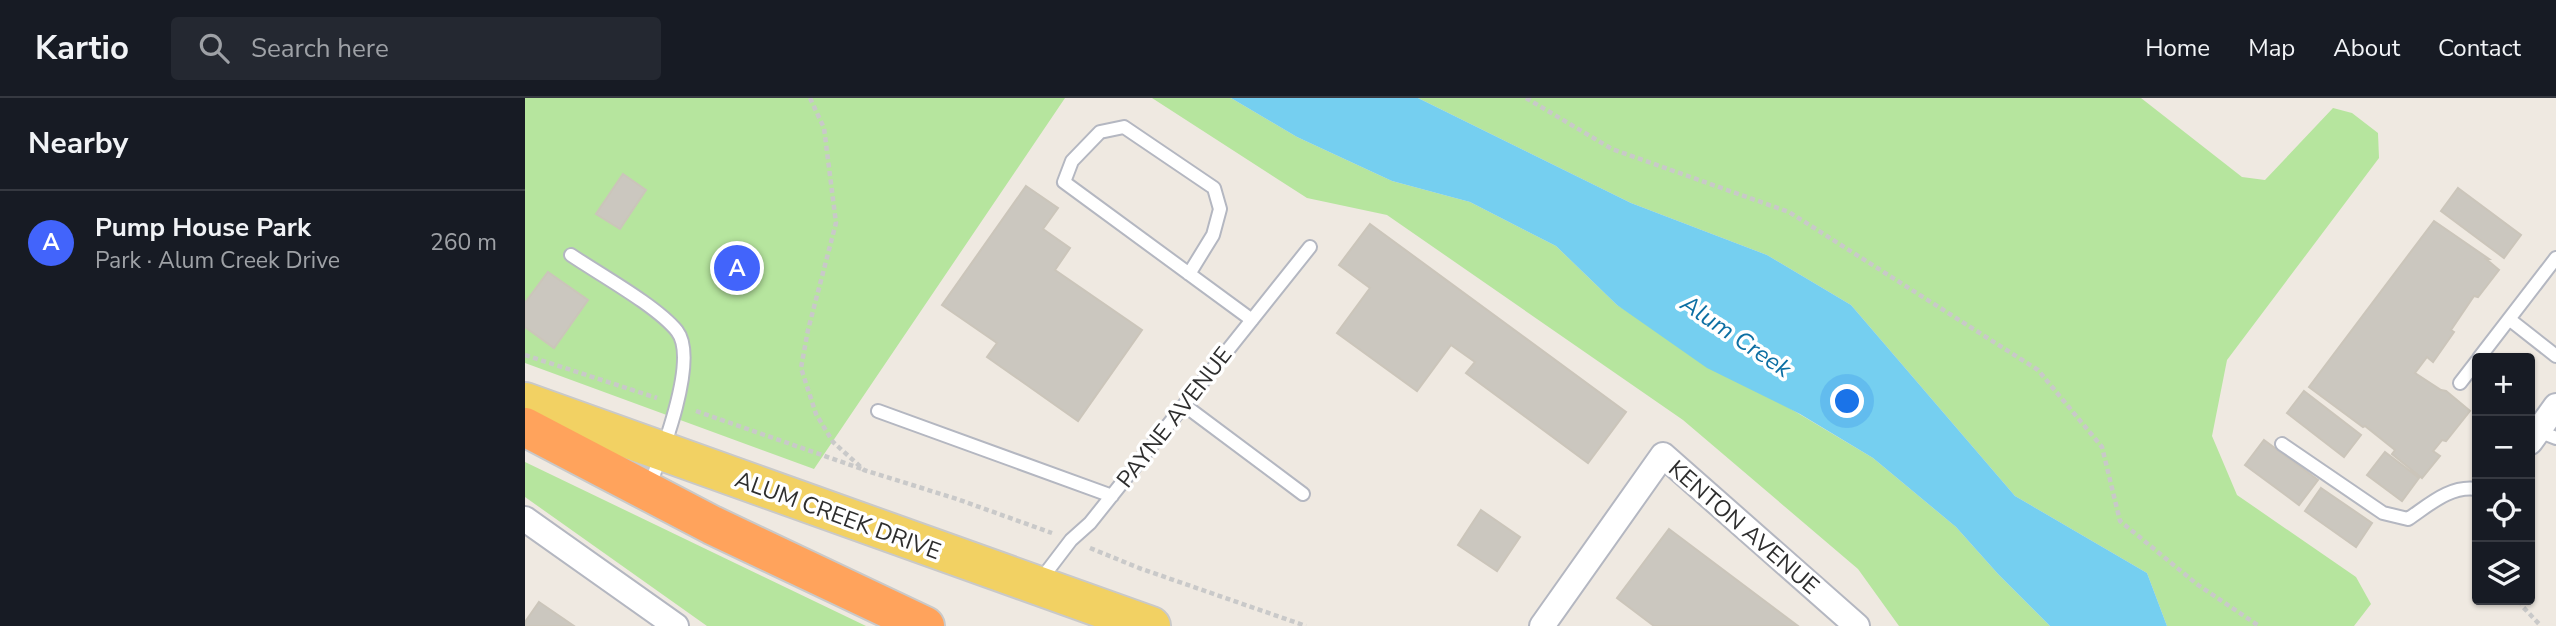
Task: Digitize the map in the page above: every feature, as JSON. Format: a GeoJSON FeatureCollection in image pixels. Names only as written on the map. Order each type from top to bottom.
{"type":"FeatureCollection","features":[{"type":"Feature","properties":{"kind":"highway"},"geometry":{"type":"LineString","coordinates":[[525,427],[647,491],[925,626]]}},
{"type":"Feature","properties":{"kind":"main road","name":"ALUM CREEK DRIVE"},"geometry":{"type":"LineString","coordinates":[[525,402],[1151,626]]}},
{"type":"Feature","properties":{"kind":"street"},"geometry":{"type":"LineString","coordinates":[[2541,437],[2556,407]]}},
{"type":"Feature","properties":{"kind":"street","name":"KENTON AVENUE"},"geometry":{"type":"LineString","coordinates":[[1542,626],[1663,455],[1857,626]]}},
{"type":"Feature","properties":{"kind":"street"},"geometry":{"type":"LineString","coordinates":[[525,519],[675,626]]}},
{"type":"Feature","properties":{"kind":"lane"},"geometry":{"type":"LineString","coordinates":[[1189,274],[1213,235],[1220,209],[1214,188],[1124,127],[1100,131],[1072,161],[1065,182],[1189,274],[1252,320]]}},
{"type":"Feature","properties":{"kind":"lane","name":"PAYNE AVENUE"},"geometry":{"type":"LineString","coordinates":[[1037,586],[1071,540],[1090,523],[1310,247]]}},
{"type":"Feature","properties":{"kind":"lane"},"geometry":{"type":"LineString","coordinates":[[571,255],[653,310],[678,332],[685,366],[663,452],[647,491]]}},
{"type":"Feature","properties":{"kind":"lane"},"geometry":{"type":"LineString","coordinates":[[2483,353],[2556,258]]}},
{"type":"Feature","properties":{"kind":"lane"},"geometry":{"type":"LineString","coordinates":[[2509,319],[2556,356]]}},
{"type":"Feature","properties":{"kind":"lane"},"geometry":{"type":"LineString","coordinates":[[2460,383],[2472,368]]}},
{"type":"Feature","properties":{"kind":"lane"},"geometry":{"type":"LineString","coordinates":[[1184,405],[1303,494]]}},
{"type":"Feature","properties":{"kind":"lane"},"geometry":{"type":"LineString","coordinates":[[878,411],[1112,496]]}},
{"type":"Feature","properties":{"kind":"lane"},"geometry":{"type":"LineString","coordinates":[[2282,444],[2383,513],[2408,519],[2448,492],[2472,488]]}},
{"type":"Feature","properties":{"kind":"path"},"geometry":{"type":"LineString","coordinates":[[1526,98],[1612,149],[1789,212],[2038,370],[2102,447],[2120,521],[2198,585],[2259,626]]}},
{"type":"Feature","properties":{"kind":"path"},"geometry":{"type":"LineString","coordinates":[[2522,605],[2542,626]]}},
{"type":"Feature","properties":{"kind":"green space"},"geometry":{"type":"Polygon","coordinates":[[[525,98],[1065,98],[814,469],[525,363],[525,98]]]}},
{"type":"Feature","properties":{"kind":"green space"},"geometry":{"type":"Polygon","coordinates":[[[1152,98],[1231,98],[1297,137],[1392,181],[1470,202],[1556,246],[1617,305],[1873,458],[1956,527],[2050,626],[1899,626],[1858,569],[1683,420],[1387,215],[1307,198],[1152,98]]]}},
{"type":"Feature","properties":{"kind":"green space"},"geometry":{"type":"Polygon","coordinates":[[[1418,98],[2141,98],[2242,177],[2265,180],[2333,108],[2352,113],[2378,133],[2379,158],[2227,360],[2212,436],[2237,495],[2356,577],[2371,604],[2354,626],[2167,626],[2147,573],[2015,496],[1851,305],[1767,255],[1631,203],[1418,98]]]}},
{"type":"Feature","properties":{"kind":"green space"},"geometry":{"type":"Polygon","coordinates":[[[525,462],[866,626],[707,626],[525,497],[525,462]]]}},
{"type":"Feature","properties":{"kind":"water","name":"Alum Creek"},"geometry":{"type":"Polygon","coordinates":[[[1231,98],[1418,98],[1631,203],[1767,255],[1851,305],[2015,496],[2147,573],[2167,626],[2050,626],[1956,527],[1873,458],[1800,414],[1707,368],[1617,305],[1556,246],[1470,202],[1392,181],[1297,137],[1231,98]]]}},
{"type":"Feature","properties":{"kind":"building"},"geometry":{"type":"Polygon","coordinates":[[[623,174],[646,190],[620,229],[596,214],[623,174]]]}},
{"type":"Feature","properties":{"kind":"building"},"geometry":{"type":"Polygon","coordinates":[[[1026,186],[1058,208],[1043,229],[1070,248],[1055,270],[1142,330],[1078,421],[987,357],[997,343],[942,305],[1026,186]]]}},
{"type":"Feature","properties":{"kind":"building"},"geometry":{"type":"Polygon","coordinates":[[[2458,188],[2521,235],[2504,258],[2441,211],[2458,188]]]}},
{"type":"Feature","properties":{"kind":"building"},"geometry":{"type":"Polygon","coordinates":[[[2434,221],[2489,259],[2486,259],[2499,270],[2478,297],[2474,296],[2433,362],[2427,357],[2415,373],[2446,391],[2470,411],[2446,441],[2442,440],[2433,451],[2440,456],[2422,478],[2392,454],[2395,450],[2309,387],[2434,221]]]}},
{"type":"Feature","properties":{"kind":"building"},"geometry":{"type":"Polygon","coordinates":[[[1370,224],[1626,412],[1588,463],[1466,373],[1475,362],[1451,345],[1417,391],[1337,333],[1370,288],[1339,265],[1370,224]]]}},
{"type":"Feature","properties":{"kind":"building"},"geometry":{"type":"Polygon","coordinates":[[[548,272],[588,300],[554,348],[525,327],[525,303],[548,272]]]}},
{"type":"Feature","properties":{"kind":"building"},"geometry":{"type":"Polygon","coordinates":[[[2304,391],[2361,435],[2344,457],[2287,413],[2304,391]]]}},
{"type":"Feature","properties":{"kind":"building"},"geometry":{"type":"Polygon","coordinates":[[[2264,440],[2318,480],[2299,505],[2245,465],[2264,440]]]}},
{"type":"Feature","properties":{"kind":"building"},"geometry":{"type":"Polygon","coordinates":[[[2385,452],[2419,478],[2402,501],[2367,475],[2385,452]]]}},
{"type":"Feature","properties":{"kind":"building"},"geometry":{"type":"Polygon","coordinates":[[[2321,488],[2372,523],[2356,547],[2305,511],[2321,488]]]}},
{"type":"Feature","properties":{"kind":"building"},"geometry":{"type":"Polygon","coordinates":[[[1481,510],[1520,537],[1497,571],[1458,545],[1481,510]]]}},
{"type":"Feature","properties":{"kind":"building"},"geometry":{"type":"Polygon","coordinates":[[[1669,529],[1798,626],[1654,626],[1617,598],[1669,529]]]}},
{"type":"Feature","properties":{"kind":"building"},"geometry":{"type":"Polygon","coordinates":[[[539,602],[574,626],[525,626],[539,602]]]}},
{"type":"Feature","properties":{"kind":"place","name":"Pump House Park"},"geometry":{"type":"Point","coordinates":[737,268]}}]}
